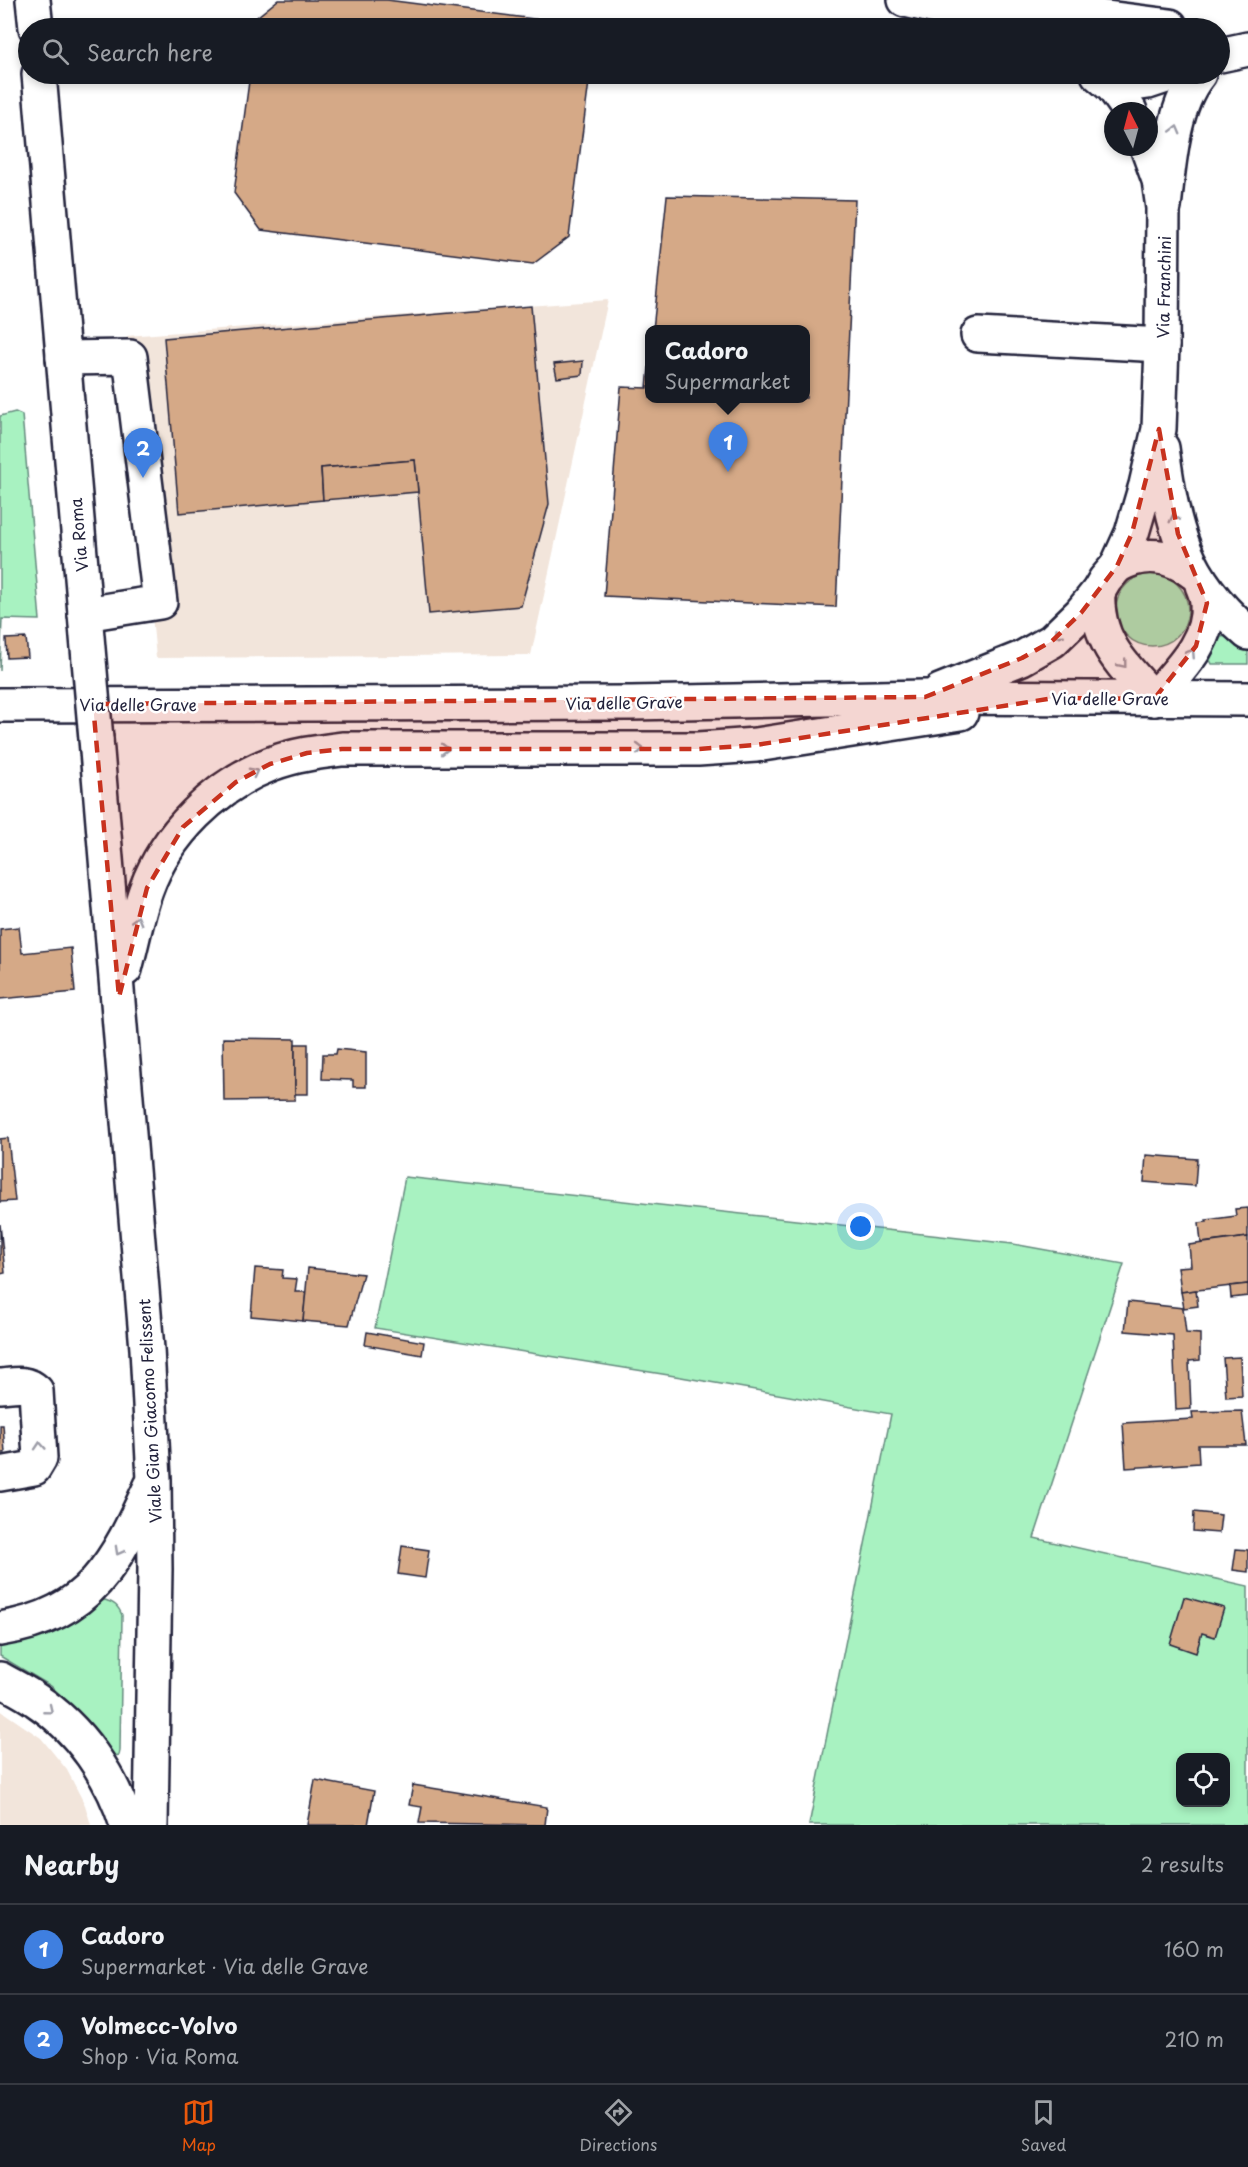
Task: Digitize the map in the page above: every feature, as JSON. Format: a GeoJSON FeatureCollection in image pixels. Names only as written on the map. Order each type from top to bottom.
{"type":"FeatureCollection","features":[{"type":"Feature","properties":{"kind":"main road"},"geometry":{"type":"LineString","coordinates":[[33,0],[35,18]]}},
{"type":"Feature","properties":{"kind":"main road"},"geometry":{"type":"LineString","coordinates":[[905,0],[983,18]]}},
{"type":"Feature","properties":{"kind":"main road"},"geometry":{"type":"LineString","coordinates":[[964,0],[1094,18]]}},
{"type":"Feature","properties":{"kind":"main road"},"geometry":{"type":"LineString","coordinates":[[1230,34],[1248,37]]}},
{"type":"Feature","properties":{"kind":"main road"},"geometry":{"type":"LineString","coordinates":[[1230,53],[1248,49]]}},
{"type":"Feature","properties":{"kind":"main road","name":"Via Roma"},"geometry":{"type":"LineString","coordinates":[[40,84],[119,997]]}},
{"type":"Feature","properties":{"kind":"main road"},"geometry":{"type":"LineString","coordinates":[[1114,86],[1131,84]]}},
{"type":"Feature","properties":{"kind":"main road"},"geometry":{"type":"LineString","coordinates":[[1163,208],[1173,139],[1183,104],[1194,84]]}},
{"type":"Feature","properties":{"kind":"main road","name":"Via Franchini"},"geometry":{"type":"LineString","coordinates":[[1150,156],[1159,180],[1163,208],[1159,429],[1170,501],[1178,534],[1207,603],[1203,632],[1185,662],[1154,699],[1107,642],[1097,608],[1108,579],[1135,524],[1159,429]]}},
{"type":"Feature","properties":{"kind":"main road"},"geometry":{"type":"LineString","coordinates":[[978,335],[1162,345]]}},
{"type":"Feature","properties":{"kind":"main road"},"geometry":{"type":"LineString","coordinates":[[63,358],[130,357],[160,602],[85,614]]}},
{"type":"Feature","properties":{"kind":"main road"},"geometry":{"type":"LineString","coordinates":[[1108,579],[1128,559],[1156,556],[1183,564],[1198,579]]}},
{"type":"Feature","properties":{"kind":"main road","name":"Via Franchini"},"geometry":{"type":"LineString","coordinates":[[925,697],[1022,658],[1052,640],[1081,613],[1108,579]]}},
{"type":"Feature","properties":{"kind":"main road","name":"Via Franchini"},"geometry":{"type":"LineString","coordinates":[[1198,579],[1229,616],[1248,633]]}},
{"type":"Feature","properties":{"kind":"main road","name":"Via delle Grave"},"geometry":{"type":"LineString","coordinates":[[0,705],[631,703],[925,697],[1248,699]]}},
{"type":"Feature","properties":{"kind":"main road"},"geometry":{"type":"LineString","coordinates":[[119,997],[138,917],[160,858],[183,827],[207,802],[236,782],[270,764],[307,753],[342,749],[698,749],[756,745],[1054,698]]}},
{"type":"Feature","properties":{"kind":"main road","name":"Viale Gian Giacomo Felissent"},"geometry":{"type":"LineString","coordinates":[[119,997],[147,1348],[154,1479],[151,1825]]}},
{"type":"Feature","properties":{"kind":"main road"},"geometry":{"type":"LineString","coordinates":[[0,1386],[23,1384],[36,1391],[40,1458],[34,1468],[0,1474]]}},
{"type":"Feature","properties":{"kind":"main road"},"geometry":{"type":"LineString","coordinates":[[0,1629],[20,1626],[61,1610],[96,1583],[113,1562],[154,1479]]}},
{"type":"Feature","properties":{"kind":"main road"},"geometry":{"type":"LineString","coordinates":[[0,1679],[36,1699],[75,1734],[93,1756],[107,1779],[128,1825]]}},
{"type":"Feature","properties":{"kind":"highlighted area"},"geometry":{"type":"Polygon","coordinates":[[[1159,429],[1178,534],[1207,603],[1196,646],[1154,699],[1054,698],[756,745],[698,749],[342,749],[307,753],[270,764],[236,782],[183,827],[147,888],[119,997],[93,704],[925,697],[1022,658],[1052,641],[1081,613],[1117,566],[1132,533],[1159,429]]]}},
{"type":"Feature","properties":{"kind":"shaded area"},"geometry":{"type":"Polygon","coordinates":[[[608,300],[531,655],[156,658],[142,509],[129,405],[127,336],[608,300]]]}},
{"type":"Feature","properties":{"kind":"shaded area"},"geometry":{"type":"Polygon","coordinates":[[[0,1710],[41,1738],[67,1770],[85,1805],[91,1825],[0,1825],[0,1710]]]}},
{"type":"Feature","properties":{"kind":"green space"},"geometry":{"type":"Polygon","coordinates":[[[15,412],[22,415],[40,620],[2,619],[0,671],[0,416],[15,412]]]}},
{"type":"Feature","properties":{"kind":"green space"},"geometry":{"type":"Polygon","coordinates":[[[1152,574],[1172,580],[1182,590],[1188,610],[1182,630],[1172,640],[1152,646],[1132,640],[1122,630],[1116,610],[1122,590],[1132,580],[1152,574]]]}},
{"type":"Feature","properties":{"kind":"green space"},"geometry":{"type":"Polygon","coordinates":[[[1228,636],[1248,652],[1248,664],[1212,664],[1210,660],[1221,637],[1228,636]]]}},
{"type":"Feature","properties":{"kind":"green space"},"geometry":{"type":"Polygon","coordinates":[[[405,1177],[1013,1244],[1124,1264],[1034,1538],[1248,1586],[1248,1825],[809,1825],[891,1414],[681,1377],[375,1328],[405,1177]]]}},
{"type":"Feature","properties":{"kind":"green space"},"geometry":{"type":"Polygon","coordinates":[[[105,1600],[116,1605],[122,1615],[120,1751],[119,1755],[114,1756],[73,1707],[51,1686],[0,1656],[2,1644],[56,1632],[98,1602],[105,1600]]]}},
{"type":"Feature","properties":{"kind":"building"},"geometry":{"type":"Polygon","coordinates":[[[278,0],[387,0],[526,18],[257,18],[278,0]]]}},
{"type":"Feature","properties":{"kind":"building"},"geometry":{"type":"Polygon","coordinates":[[[249,84],[589,84],[569,237],[533,264],[261,230],[234,193],[249,84]]]}},
{"type":"Feature","properties":{"kind":"building"},"geometry":{"type":"Polygon","coordinates":[[[667,196],[855,200],[836,607],[604,596],[621,387],[645,388],[645,403],[810,403],[810,325],[654,325],[667,196]]]}},
{"type":"Feature","properties":{"kind":"building"},"geometry":{"type":"Polygon","coordinates":[[[531,306],[549,504],[521,606],[429,614],[415,460],[321,468],[323,500],[179,513],[164,338],[531,306]]]}},
{"type":"Feature","properties":{"kind":"building"},"geometry":{"type":"Polygon","coordinates":[[[583,361],[582,375],[557,378],[554,364],[583,361]]]}},
{"type":"Feature","properties":{"kind":"building"},"geometry":{"type":"Polygon","coordinates":[[[415,460],[418,492],[323,500],[321,468],[415,460]]]}},
{"type":"Feature","properties":{"kind":"building"},"geometry":{"type":"Polygon","coordinates":[[[26,638],[28,657],[7,658],[6,639],[26,638]]]}},
{"type":"Feature","properties":{"kind":"building"},"geometry":{"type":"Polygon","coordinates":[[[19,927],[22,953],[71,948],[75,992],[0,999],[0,929],[19,927]]]}},
{"type":"Feature","properties":{"kind":"building"},"geometry":{"type":"Polygon","coordinates":[[[223,1038],[295,1039],[295,1100],[224,1101],[223,1038]]]}},
{"type":"Feature","properties":{"kind":"building"},"geometry":{"type":"Polygon","coordinates":[[[295,1044],[308,1044],[308,1094],[295,1094],[295,1044]]]}},
{"type":"Feature","properties":{"kind":"building"},"geometry":{"type":"Polygon","coordinates":[[[337,1049],[366,1052],[366,1087],[353,1087],[353,1080],[322,1079],[323,1054],[336,1054],[337,1049]]]}},
{"type":"Feature","properties":{"kind":"building"},"geometry":{"type":"Polygon","coordinates":[[[8,1138],[15,1201],[0,1202],[0,1139],[8,1138]]]}},
{"type":"Feature","properties":{"kind":"building"},"geometry":{"type":"Polygon","coordinates":[[[1146,1155],[1197,1159],[1195,1186],[1144,1182],[1146,1155]]]}},
{"type":"Feature","properties":{"kind":"building"},"geometry":{"type":"Polygon","coordinates":[[[1248,1208],[1248,1237],[1201,1243],[1199,1223],[1236,1216],[1235,1209],[1248,1208]]]}},
{"type":"Feature","properties":{"kind":"building"},"geometry":{"type":"Polygon","coordinates":[[[0,1224],[5,1273],[0,1274],[0,1224]]]}},
{"type":"Feature","properties":{"kind":"building"},"geometry":{"type":"Polygon","coordinates":[[[1248,1237],[1248,1284],[1181,1292],[1178,1267],[1191,1266],[1189,1245],[1248,1237]]]}},
{"type":"Feature","properties":{"kind":"building"},"geometry":{"type":"Polygon","coordinates":[[[255,1268],[283,1270],[282,1278],[297,1279],[295,1292],[306,1292],[303,1321],[251,1316],[255,1268]]]}},
{"type":"Feature","properties":{"kind":"building"},"geometry":{"type":"Polygon","coordinates":[[[308,1268],[363,1274],[349,1325],[303,1321],[308,1268]]]}},
{"type":"Feature","properties":{"kind":"building"},"geometry":{"type":"Polygon","coordinates":[[[1248,1284],[1248,1296],[1231,1298],[1230,1286],[1248,1284]]]}},
{"type":"Feature","properties":{"kind":"building"},"geometry":{"type":"Polygon","coordinates":[[[1196,1290],[1198,1306],[1184,1308],[1181,1292],[1196,1290]]]}},
{"type":"Feature","properties":{"kind":"building"},"geometry":{"type":"Polygon","coordinates":[[[1128,1302],[1183,1308],[1186,1333],[1200,1334],[1200,1360],[1189,1361],[1191,1409],[1176,1410],[1173,1335],[1125,1331],[1128,1302]]]}},
{"type":"Feature","properties":{"kind":"building"},"geometry":{"type":"Polygon","coordinates":[[[367,1332],[424,1342],[422,1355],[365,1345],[367,1332]]]}},
{"type":"Feature","properties":{"kind":"building"},"geometry":{"type":"Polygon","coordinates":[[[1240,1357],[1242,1396],[1226,1397],[1223,1358],[1240,1357]]]}},
{"type":"Feature","properties":{"kind":"building"},"geometry":{"type":"Polygon","coordinates":[[[1242,1411],[1246,1445],[1198,1445],[1199,1463],[1126,1468],[1123,1423],[1193,1419],[1192,1412],[1242,1411]]]}},
{"type":"Feature","properties":{"kind":"building"},"geometry":{"type":"Polygon","coordinates":[[[0,1425],[3,1425],[5,1453],[0,1453],[0,1425]]]}},
{"type":"Feature","properties":{"kind":"building"},"geometry":{"type":"Polygon","coordinates":[[[1194,1512],[1221,1515],[1219,1533],[1193,1531],[1194,1512]]]}},
{"type":"Feature","properties":{"kind":"building"},"geometry":{"type":"Polygon","coordinates":[[[402,1546],[429,1550],[425,1578],[398,1574],[402,1546]]]}},
{"type":"Feature","properties":{"kind":"building"},"geometry":{"type":"Polygon","coordinates":[[[1236,1549],[1248,1550],[1248,1572],[1233,1570],[1236,1549]]]}},
{"type":"Feature","properties":{"kind":"building"},"geometry":{"type":"Polygon","coordinates":[[[1184,1597],[1224,1608],[1215,1637],[1202,1633],[1196,1653],[1170,1644],[1184,1597]]]}},
{"type":"Feature","properties":{"kind":"building"},"geometry":{"type":"Polygon","coordinates":[[[315,1780],[374,1791],[368,1825],[307,1825],[315,1780]]]}},
{"type":"Feature","properties":{"kind":"building"},"geometry":{"type":"Polygon","coordinates":[[[413,1785],[547,1807],[545,1825],[419,1823],[422,1807],[409,1805],[413,1785]]]}},
{"type":"Feature","properties":{"kind":"place","name":"Cadoro"},"geometry":{"type":"Point","coordinates":[728,472]}},
{"type":"Feature","properties":{"kind":"place","name":"Volmecc-Volvo"},"geometry":{"type":"Point","coordinates":[143,478]}}]}
